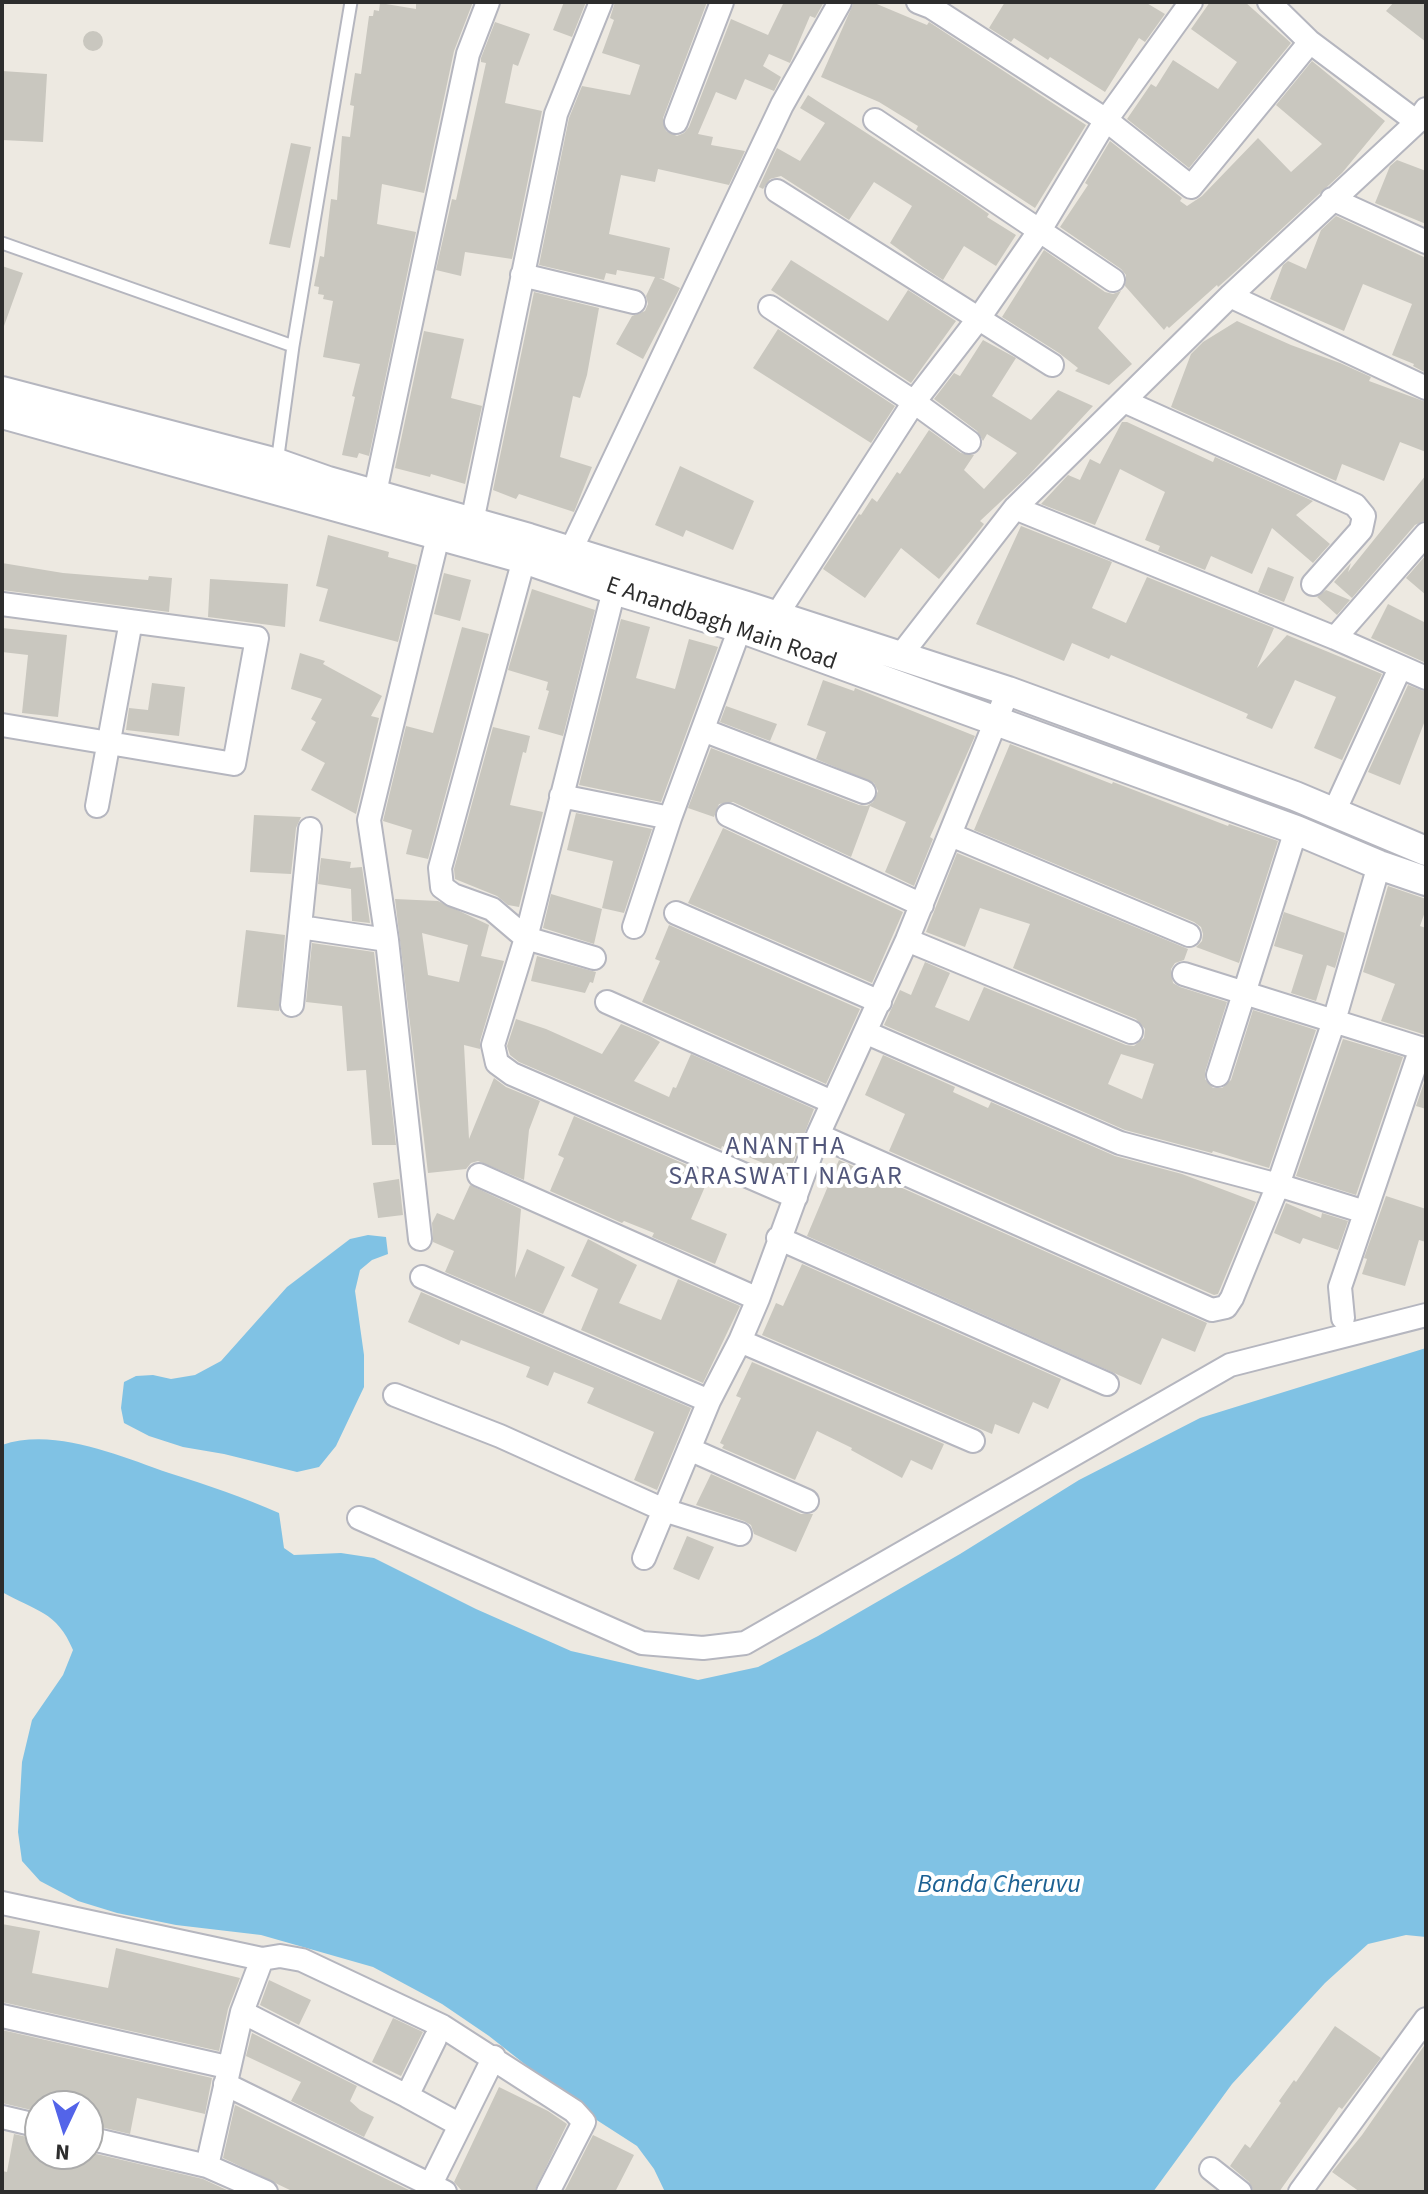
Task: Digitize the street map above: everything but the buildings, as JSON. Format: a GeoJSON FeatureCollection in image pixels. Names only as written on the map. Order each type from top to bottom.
{"type":"FeatureCollection","features":[{"type":"Feature","properties":{"kind":"street"},"geometry":{"type":"LineString","coordinates":[[375,493],[468,54],[488,2]]}},
{"type":"Feature","properties":{"kind":"street"},"geometry":{"type":"LineString","coordinates":[[472,522],[556,114],[601,2]]}},
{"type":"Feature","properties":{"kind":"street"},"geometry":{"type":"LineString","coordinates":[[676,122],[722,2]]}},
{"type":"Feature","properties":{"kind":"street"},"geometry":{"type":"LineString","coordinates":[[570,552],[775,119],[840,2]]}},
{"type":"Feature","properties":{"kind":"street"},"geometry":{"type":"LineString","coordinates":[[900,656],[1015,508],[1126,402],[1230,296],[1421,115],[1310,42],[1269,2]]}},
{"type":"Feature","properties":{"kind":"street"},"geometry":{"type":"LineString","coordinates":[[927,4],[1106,120],[1191,187],[1310,42]]}},
{"type":"Feature","properties":{"kind":"street"},"geometry":{"type":"LineString","coordinates":[[772,627],[914,402],[979,318],[1040,230],[1106,120],[1181,6]]}},
{"type":"Feature","properties":{"kind":"street"},"geometry":{"type":"LineString","coordinates":[[875,120],[1113,280]]}},
{"type":"Feature","properties":{"kind":"street"},"geometry":{"type":"LineString","coordinates":[[777,191],[1052,365]]}},
{"type":"Feature","properties":{"kind":"street"},"geometry":{"type":"LineString","coordinates":[[1332,199],[1426,242]]}},
{"type":"Feature","properties":{"kind":"street"},"geometry":{"type":"LineString","coordinates":[[522,275],[634,302]]}},
{"type":"Feature","properties":{"kind":"street"},"geometry":{"type":"LineString","coordinates":[[1230,296],[1426,388]]}},
{"type":"Feature","properties":{"kind":"street"},"geometry":{"type":"LineString","coordinates":[[770,307],[969,442]]}},
{"type":"Feature","properties":{"kind":"street","name":"E Anandbagh Main Road"},"geometry":{"type":"LineString","coordinates":[[2,391],[277,463],[375,493],[524,559],[740,628],[772,627],[900,656],[1008,691],[1334,812],[1426,851]]}},
{"type":"Feature","properties":{"kind":"street"},"geometry":{"type":"LineString","coordinates":[[1126,402],[1355,505],[1364,516],[1361,530],[1313,584]]}},
{"type":"Feature","properties":{"kind":"street","name":"E Anandbagh Main Road"},"geometry":{"type":"LineString","coordinates":[[2,414],[440,524],[472,522],[570,552],[772,627],[997,721],[1426,881]]}},
{"type":"Feature","properties":{"kind":"street"},"geometry":{"type":"LineString","coordinates":[[1015,508],[1426,678]]}},
{"type":"Feature","properties":{"kind":"street"},"geometry":{"type":"LineString","coordinates":[[420,1239],[387,940],[369,820],[440,524]]}},
{"type":"Feature","properties":{"kind":"street"},"geometry":{"type":"LineString","coordinates":[[1335,638],[1426,534]]}},
{"type":"Feature","properties":{"kind":"street"},"geometry":{"type":"LineString","coordinates":[[524,559],[440,868],[442,887],[453,895],[492,909],[526,938],[594,958]]}},
{"type":"Feature","properties":{"kind":"street"},"geometry":{"type":"LineString","coordinates":[[614,590],[526,938],[493,1045],[497,1063],[512,1074],[796,1197]]}},
{"type":"Feature","properties":{"kind":"street"},"geometry":{"type":"LineString","coordinates":[[2,604],[257,638],[234,764],[2,725]]}},
{"type":"Feature","properties":{"kind":"street"},"geometry":{"type":"LineString","coordinates":[[97,806],[131,621]]}},
{"type":"Feature","properties":{"kind":"street"},"geometry":{"type":"LineString","coordinates":[[634,927],[670,818],[740,628]]}},
{"type":"Feature","properties":{"kind":"street"},"geometry":{"type":"LineString","coordinates":[[1334,812],[1400,668]]}},
{"type":"Feature","properties":{"kind":"street"},"geometry":{"type":"LineString","coordinates":[[644,1558],[709,1401],[758,1299],[818,1135],[867,1033],[922,905],[1008,691]]}},
{"type":"Feature","properties":{"kind":"street"},"geometry":{"type":"LineString","coordinates":[[703,730],[864,792]]}},
{"type":"Feature","properties":{"kind":"street"},"geometry":{"type":"LineString","coordinates":[[561,796],[670,818]]}},
{"type":"Feature","properties":{"kind":"street"},"geometry":{"type":"LineString","coordinates":[[728,815],[922,905]]}},
{"type":"Feature","properties":{"kind":"street"},"geometry":{"type":"LineString","coordinates":[[292,1005],[310,829]]}},
{"type":"Feature","properties":{"kind":"street"},"geometry":{"type":"LineString","coordinates":[[1218,1075],[1296,830]]}},
{"type":"Feature","properties":{"kind":"street"},"geometry":{"type":"LineString","coordinates":[[951,835],[1189,935]]}},
{"type":"Feature","properties":{"kind":"street"},"geometry":{"type":"LineString","coordinates":[[818,1135],[1212,1310],[1226,1307],[1278,1185],[1334,1021],[1379,865]]}},
{"type":"Feature","properties":{"kind":"street"},"geometry":{"type":"LineString","coordinates":[[676,913],[880,1002]]}},
{"type":"Feature","properties":{"kind":"street"},"geometry":{"type":"LineString","coordinates":[[300,927],[387,940]]}},
{"type":"Feature","properties":{"kind":"street"},"geometry":{"type":"LineString","coordinates":[[907,940],[1131,1032]]}},
{"type":"Feature","properties":{"kind":"street"},"geometry":{"type":"LineString","coordinates":[[1184,974],[1423,1049],[1340,1287],[1343,1318]]}},
{"type":"Feature","properties":{"kind":"street"},"geometry":{"type":"LineString","coordinates":[[607,1002],[832,1102]]}},
{"type":"Feature","properties":{"kind":"street"},"geometry":{"type":"LineString","coordinates":[[867,1033],[1120,1143],[1278,1185],[1365,1212]]}},
{"type":"Feature","properties":{"kind":"street"},"geometry":{"type":"LineString","coordinates":[[479,1175],[758,1299]]}},
{"type":"Feature","properties":{"kind":"street"},"geometry":{"type":"LineString","coordinates":[[778,1238],[1107,1384]]}},
{"type":"Feature","properties":{"kind":"street"},"geometry":{"type":"LineString","coordinates":[[422,1277],[709,1401]]}},
{"type":"Feature","properties":{"kind":"street"},"geometry":{"type":"LineString","coordinates":[[359,1518],[642,1643],[703,1648],[745,1643],[1230,1365],[1426,1315]]}},
{"type":"Feature","properties":{"kind":"street"},"geometry":{"type":"LineString","coordinates":[[740,1341],[973,1441]]}},
{"type":"Feature","properties":{"kind":"street"},"geometry":{"type":"LineString","coordinates":[[395,1395],[500,1436],[664,1510],[740,1534]]}},
{"type":"Feature","properties":{"kind":"street"},"geometry":{"type":"LineString","coordinates":[[689,1449],[807,1501]]}},
{"type":"Feature","properties":{"kind":"street"},"geometry":{"type":"LineString","coordinates":[[2,1903],[262,1959],[280,1956],[302,1960],[442,2026],[574,2111],[584,2122],[548,2192]]}},
{"type":"Feature","properties":{"kind":"street"},"geometry":{"type":"LineString","coordinates":[[207,2166],[242,2012],[262,1959]]}},
{"type":"Feature","properties":{"kind":"street"},"geometry":{"type":"LineString","coordinates":[[242,2012],[460,2125]]}},
{"type":"Feature","properties":{"kind":"street"},"geometry":{"type":"LineString","coordinates":[[2,2016],[226,2075],[434,2190],[460,2125],[494,2057]]}},
{"type":"Feature","properties":{"kind":"street"},"geometry":{"type":"LineString","coordinates":[[1300,2192],[1426,2019]]}},
{"type":"Feature","properties":{"kind":"street"},"geometry":{"type":"LineString","coordinates":[[407,2096],[435,2039]]}},
{"type":"Feature","properties":{"kind":"street"},"geometry":{"type":"LineString","coordinates":[[2,2117],[24,2122]]}},
{"type":"Feature","properties":{"kind":"street"},"geometry":{"type":"LineString","coordinates":[[104,2142],[207,2166],[266,2192]]}},
{"type":"Feature","properties":{"kind":"street"},"geometry":{"type":"LineString","coordinates":[[1211,2169],[1240,2192]]}},
{"type":"Feature","properties":{"kind":"lane"},"geometry":{"type":"LineString","coordinates":[[277,463],[293,346],[351,2]]}},
{"type":"Feature","properties":{"kind":"lane"},"geometry":{"type":"LineString","coordinates":[[2,243],[293,346]]}},
{"type":"Feature","properties":{"kind":"water"},"geometry":{"type":"Polygon","coordinates":[[[368,1235],[386,1237],[388,1254],[372,1260],[360,1270],[355,1291],[364,1355],[364,1387],[336,1446],[319,1467],[297,1472],[183,1447],[149,1436],[124,1423],[121,1408],[124,1382],[136,1376],[153,1375],[171,1379],[195,1375],[221,1361],[287,1287],[350,1239],[368,1235]]]}},
{"type":"Feature","properties":{"kind":"water","name":"Banda Cheruvu"},"geometry":{"type":"Polygon","coordinates":[[[1426,1348],[1426,1937],[1406,1935],[1368,1944],[1325,1983],[1232,2084],[1153,2192],[665,2192],[654,2169],[637,2146],[592,2117],[489,2036],[442,2004],[373,1967],[261,1935],[176,1925],[117,1913],[78,1901],[40,1881],[22,1861],[18,1832],[22,1762],[32,1720],[63,1675],[73,1650],[60,1627],[52,1620],[2,1592],[2,1445],[22,1440],[65,1441],[129,1459],[279,1513],[284,1548],[294,1555],[341,1553],[374,1558],[476,1609],[571,1651],[698,1680],[758,1667],[818,1636],[960,1554],[1079,1480],[1200,1418],[1426,1348]]]}},
{"type":"Feature","properties":{"kind":"district","name":"ANANTHA SARASWATI NAGAR"},"geometry":{"type":"Point","coordinates":[786,1163]}}]}
